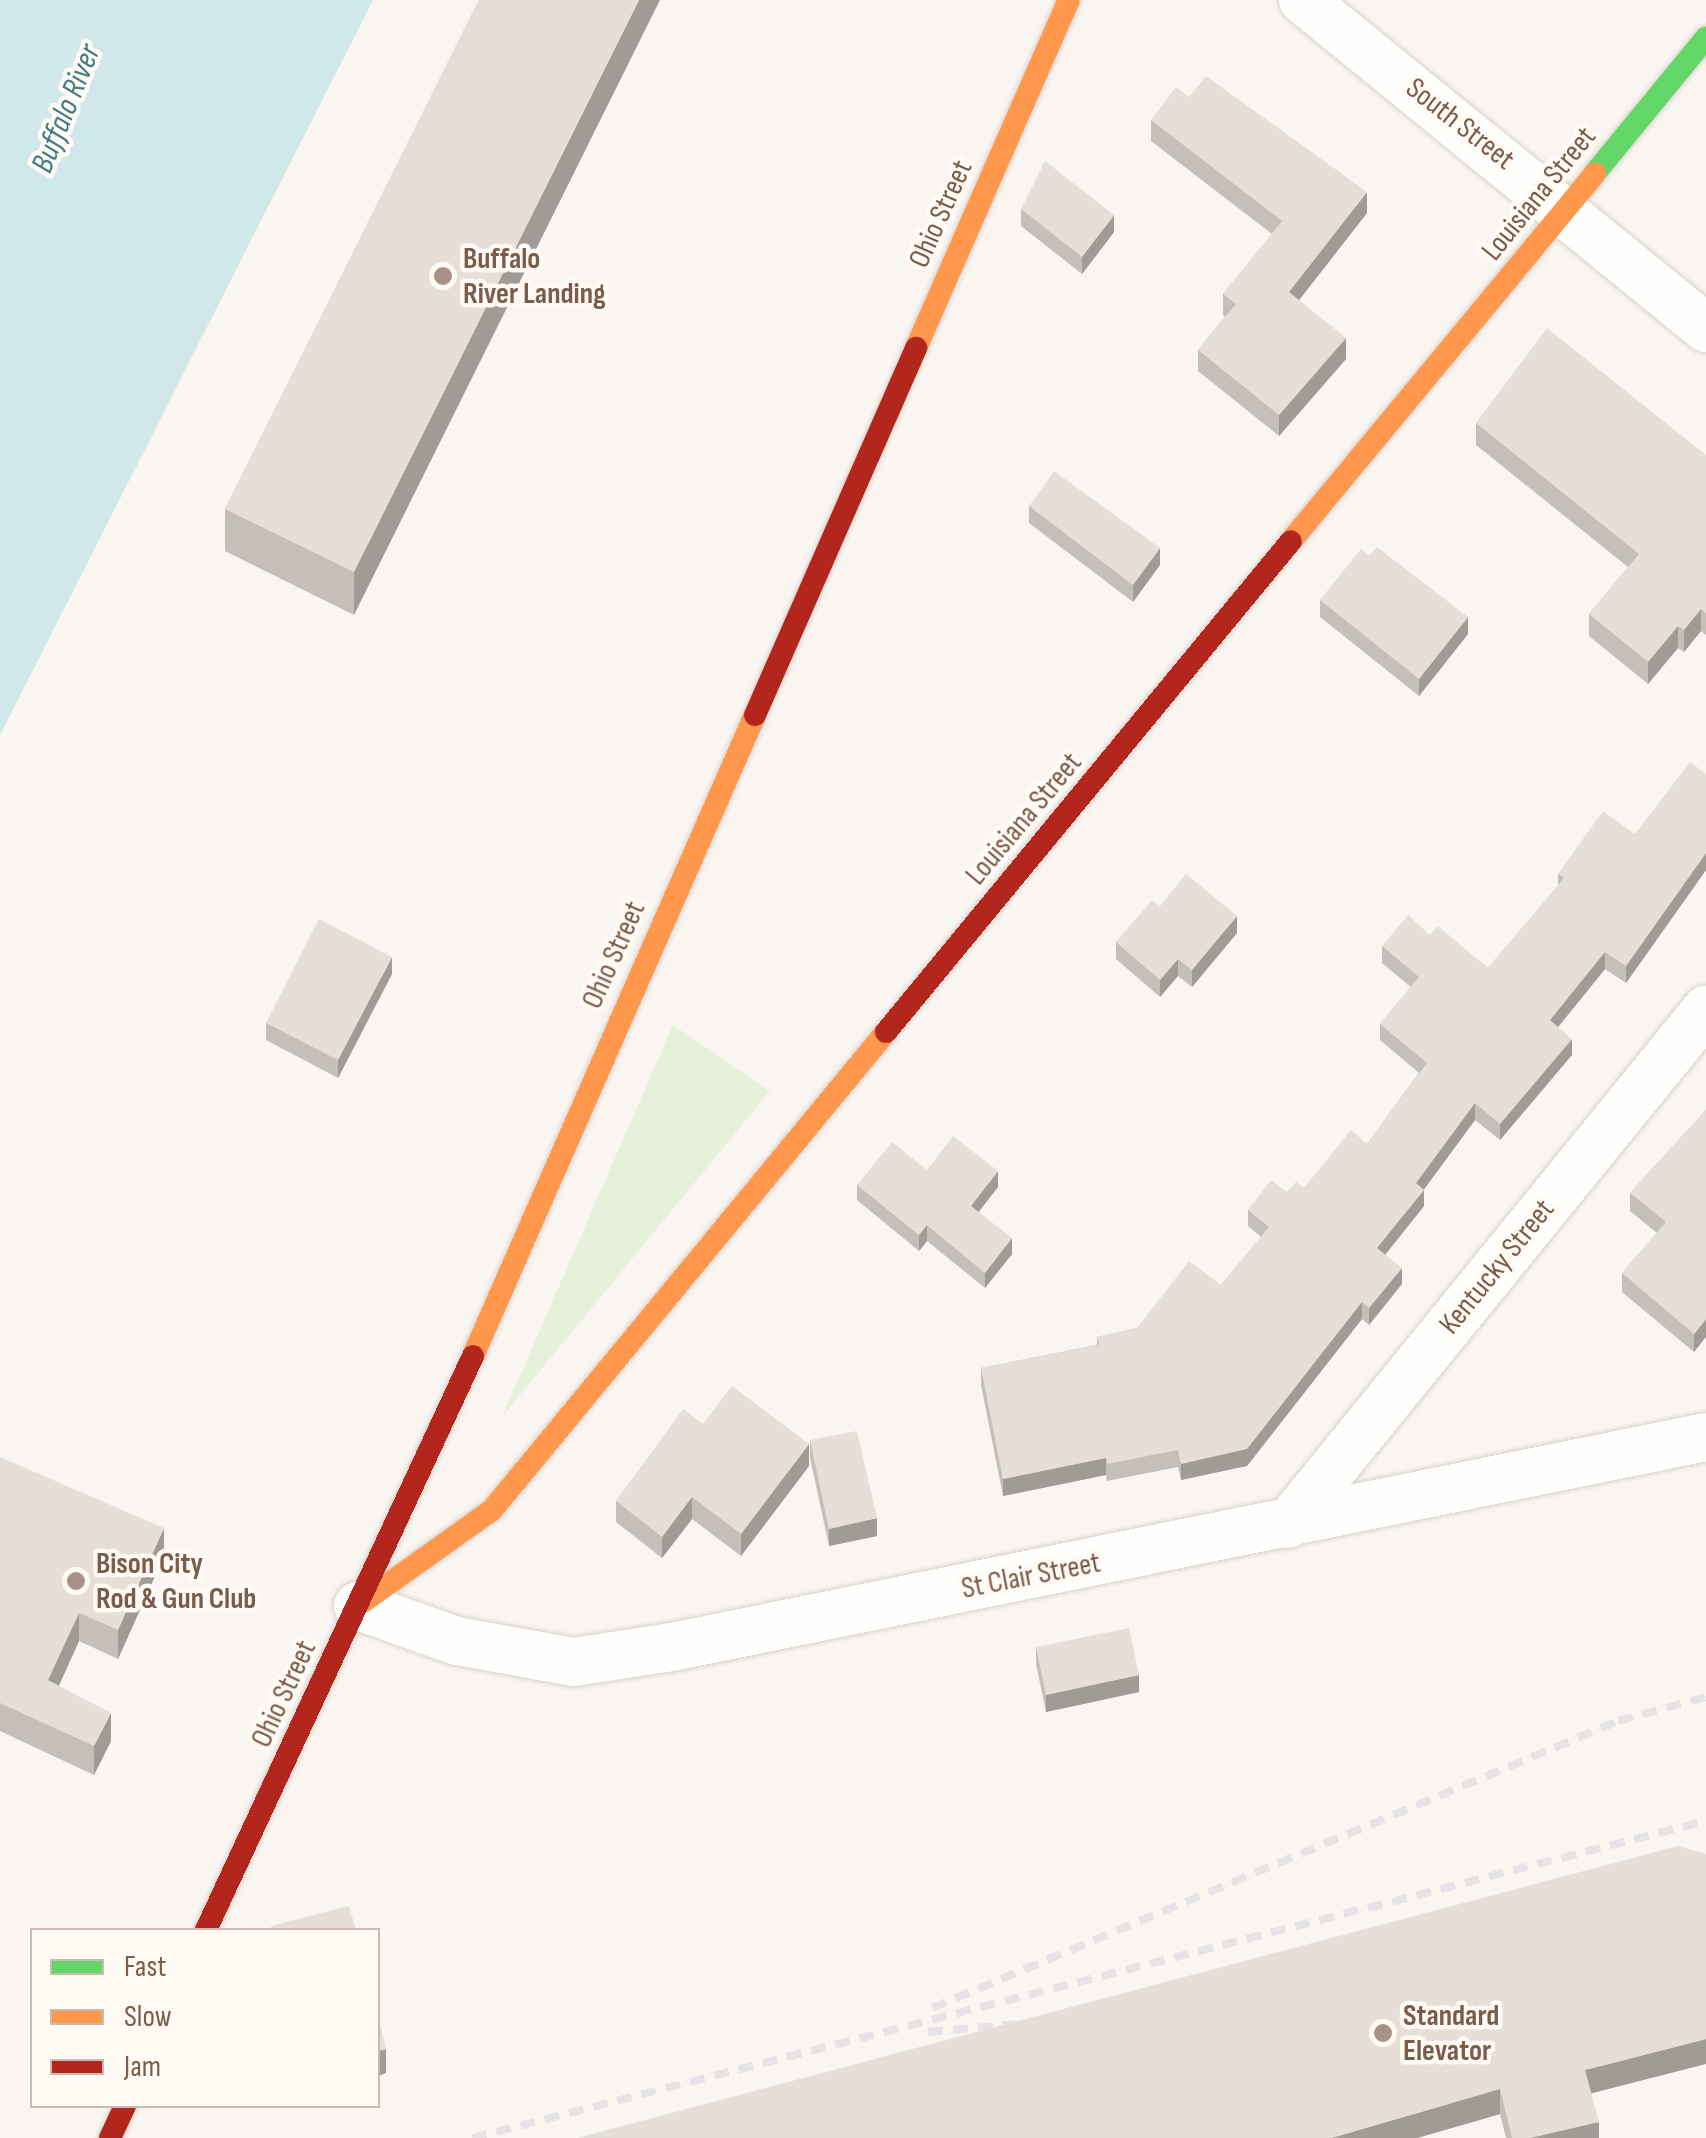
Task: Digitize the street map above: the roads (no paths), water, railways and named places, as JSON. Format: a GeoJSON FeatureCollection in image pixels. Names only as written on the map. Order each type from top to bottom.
{"type":"FeatureCollection","features":[{"type":"Feature","properties":{"kind":"street","name":"Ohio Street"},"geometry":{"type":"LineString","coordinates":[[207,1928],[358,1606],[1069,0]]}},
{"type":"Feature","properties":{"kind":"street","name":"South Street"},"geometry":{"type":"LineString","coordinates":[[1303,0],[1565,209],[1706,328]]}},
{"type":"Feature","properties":{"kind":"street","name":"Louisiana Street"},"geometry":{"type":"LineString","coordinates":[[358,1606],[492,1510],[1706,38]]}},
{"type":"Feature","properties":{"kind":"street","name":"Kentucky Street"},"geometry":{"type":"LineString","coordinates":[[1288,1524],[1706,1010]]}},
{"type":"Feature","properties":{"kind":"street","name":"St Clair Street"},"geometry":{"type":"LineString","coordinates":[[358,1606],[456,1641],[574,1662],[1288,1524],[1706,1437]]}},
{"type":"Feature","properties":{"kind":"street"},"geometry":{"type":"LineString","coordinates":[[110,2138],[124,2108]]}},
{"type":"Feature","properties":{"kind":"water","name":"Buffalo River"},"geometry":{"type":"Polygon","coordinates":[[[0,0],[373,0],[0,735],[0,0]]]}},
{"type":"Feature","properties":{"kind":"railway"},"geometry":{"type":"LineString","coordinates":[[932,2008],[1618,1721],[1706,1697]]}},
{"type":"Feature","properties":{"kind":"railway"},"geometry":{"type":"LineString","coordinates":[[472,2138],[1706,1821]]}},
{"type":"Feature","properties":{"kind":"railway"},"geometry":{"type":"LineString","coordinates":[[928,2032],[1028,2023]]}},
{"type":"Feature","properties":{"kind":"place","name":"Buffalo River Landing"},"geometry":{"type":"Point","coordinates":[443,276]}},
{"type":"Feature","properties":{"kind":"place","name":"Bison City Rod & Gun Club"},"geometry":{"type":"Point","coordinates":[76,1581]}},
{"type":"Feature","properties":{"kind":"place","name":"Standard Elevator"},"geometry":{"type":"Point","coordinates":[1383,2033]}}]}
